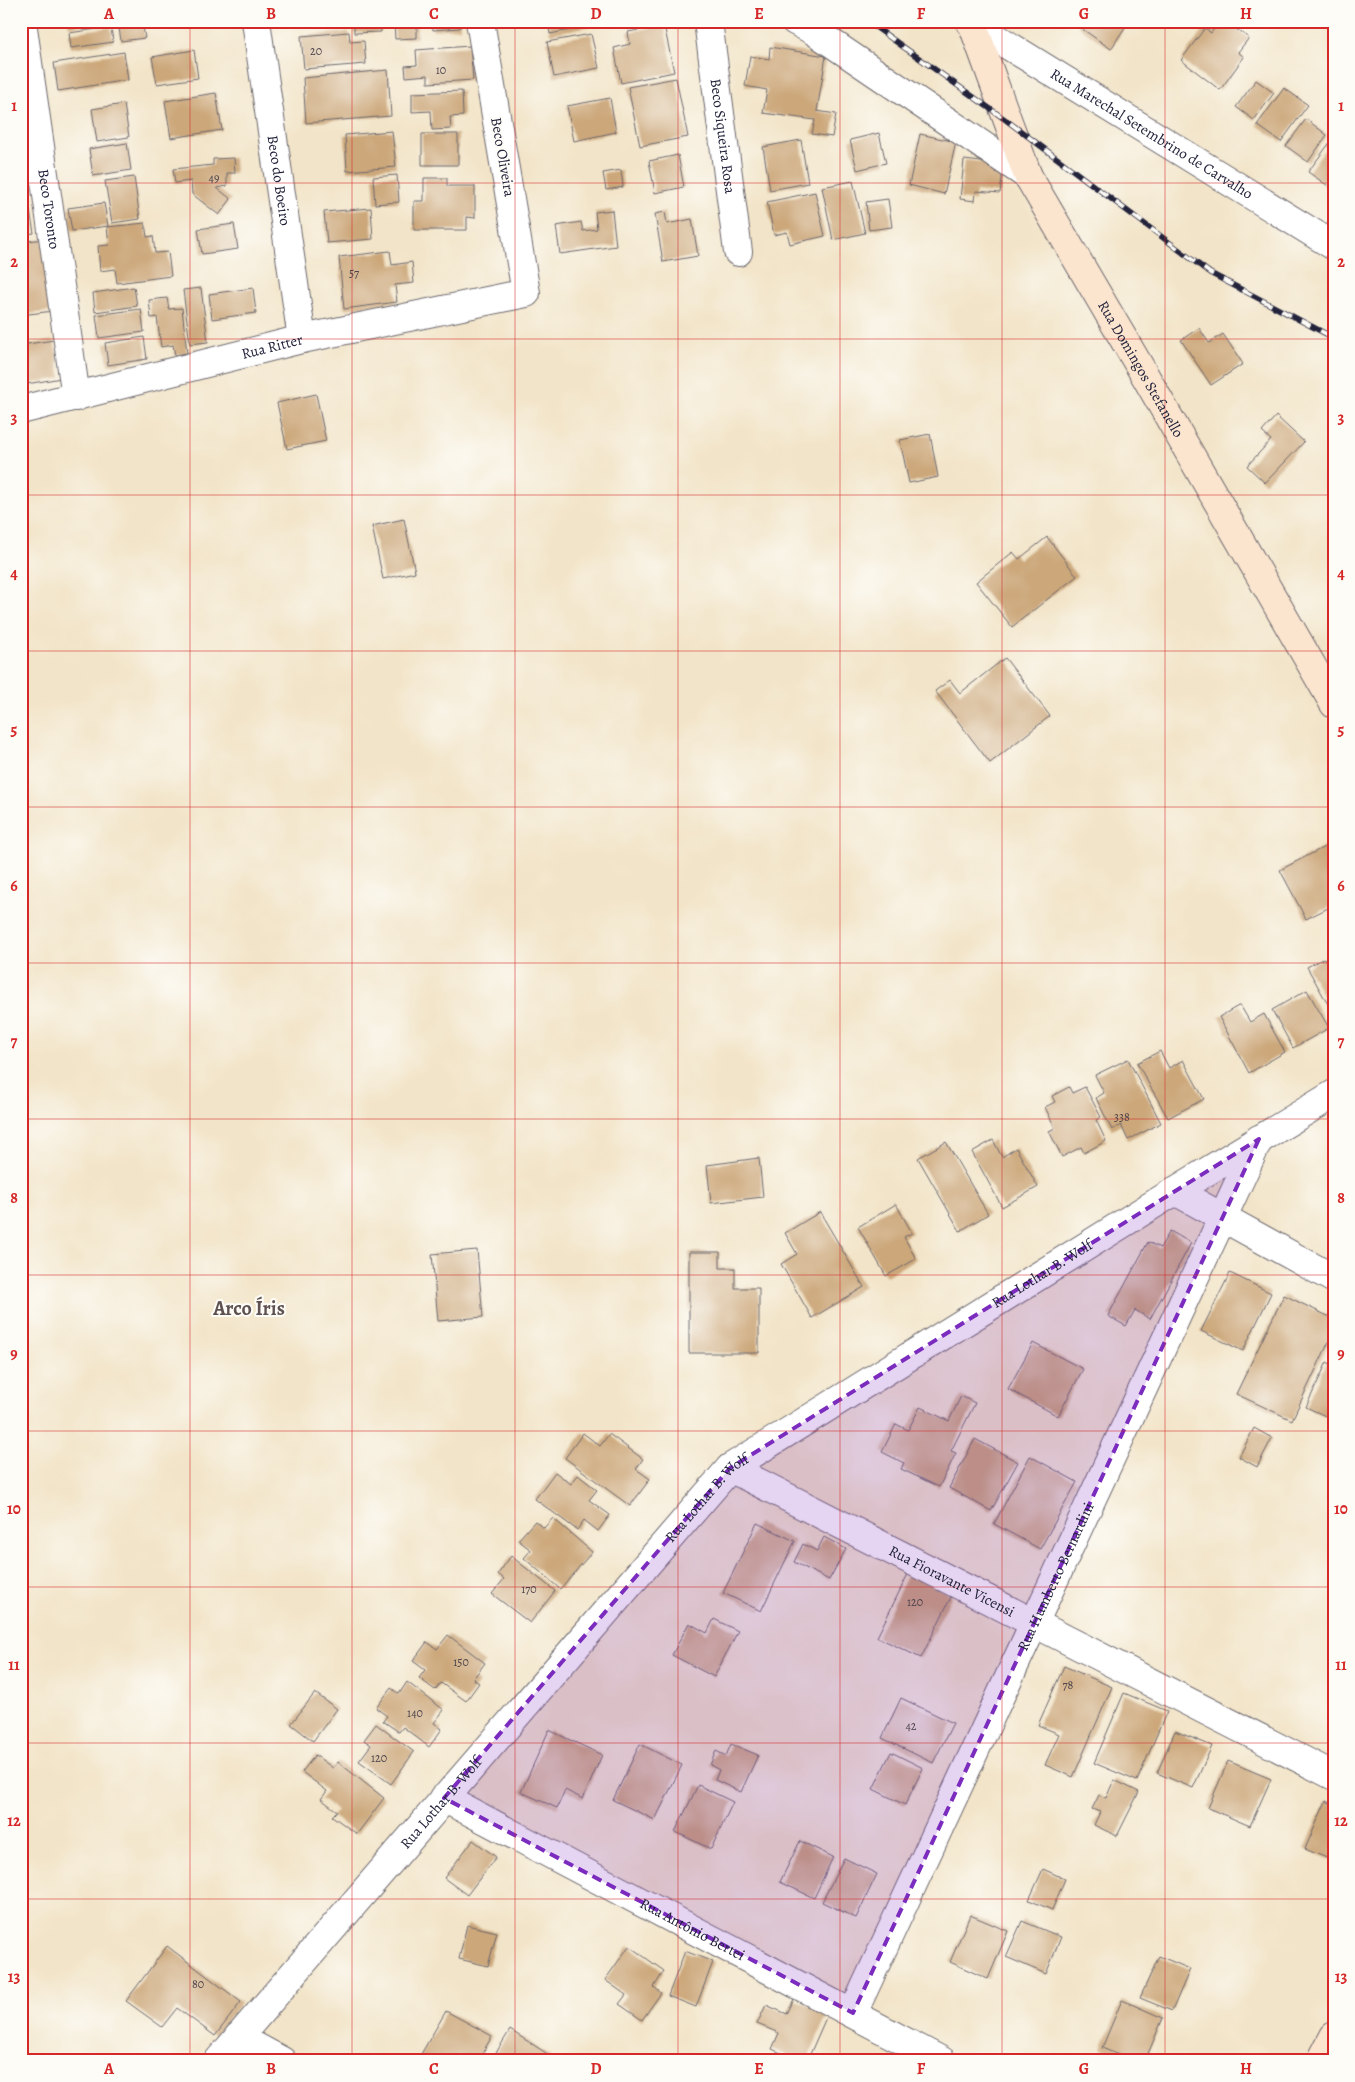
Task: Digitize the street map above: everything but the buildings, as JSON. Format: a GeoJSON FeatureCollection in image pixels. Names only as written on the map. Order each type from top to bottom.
{"type":"FeatureCollection","features":[{"type":"Feature","properties":{"kind":"street","name":"Beco Toronto"},"geometry":{"type":"LineString","coordinates":[[22,21],[76,397]]}},
{"type":"Feature","properties":{"kind":"street","name":"Beco do Boeiro"},"geometry":{"type":"LineString","coordinates":[[256,21],[302,339]]}},
{"type":"Feature","properties":{"kind":"street","name":"Beco Oliveira"},"geometry":{"type":"LineString","coordinates":[[480,21],[526,293]]}},
{"type":"Feature","properties":{"kind":"street","name":"Beco Siqueira Rosa"},"geometry":{"type":"LineString","coordinates":[[708,21],[738,252]]}},
{"type":"Feature","properties":{"kind":"street"},"geometry":{"type":"LineString","coordinates":[[795,21],[814,31],[1028,176]]}},
{"type":"Feature","properties":{"kind":"street","name":"Rua Domingos Stefanello"},"geometry":{"type":"LineString","coordinates":[[971,22],[1028,176],[1334,704]]}},
{"type":"Feature","properties":{"kind":"street","name":"Rua Marechal Setembrino de Carvalho"},"geometry":{"type":"LineString","coordinates":[[971,22],[1334,246]]}},
{"type":"Feature","properties":{"kind":"street","name":"Rua Ritter"},"geometry":{"type":"LineString","coordinates":[[21,410],[302,339],[526,293]]}},
{"type":"Feature","properties":{"kind":"street","name":"Rua Lothar B. Wolf"},"geometry":{"type":"LineString","coordinates":[[218,2061],[730,1468],[1174,1191],[1334,1094]]}},
{"type":"Feature","properties":{"kind":"street","name":"Rua Humberto Bernardini"},"geometry":{"type":"LineString","coordinates":[[853,2014],[1260,1139]]}},
{"type":"Feature","properties":{"kind":"street"},"geometry":{"type":"LineString","coordinates":[[1174,1191],[1334,1279]]}},
{"type":"Feature","properties":{"kind":"street","name":"Rua Fioravante Vicensi"},"geometry":{"type":"LineString","coordinates":[[730,1468],[1334,1776]]}},
{"type":"Feature","properties":{"kind":"street","name":"Rua Antônio Bertei"},"geometry":{"type":"LineString","coordinates":[[444,1798],[942,2061]]}},
{"type":"Feature","properties":{"kind":"street"},"geometry":{"type":"LineString","coordinates":[[1321,2061],[1334,2036]]}},
{"type":"Feature","properties":{"kind":"street"},"geometry":{"type":"LineString","coordinates":[[238,2037],[282,2061]]}},
{"type":"Feature","properties":{"kind":"highlighted area"},"geometry":{"type":"Polygon","coordinates":[[[1259,1139],[853,2013],[444,1798],[730,1468],[1259,1139]]]}},
{"type":"Feature","properties":{"kind":"railway"},"geometry":{"type":"LineString","coordinates":[[867,21],[1006,120],[1210,273],[1334,338]]}},
{"type":"Feature","properties":{"kind":"district","name":"Arco Íris"},"geometry":{"type":"Point","coordinates":[249,1308]}}]}
